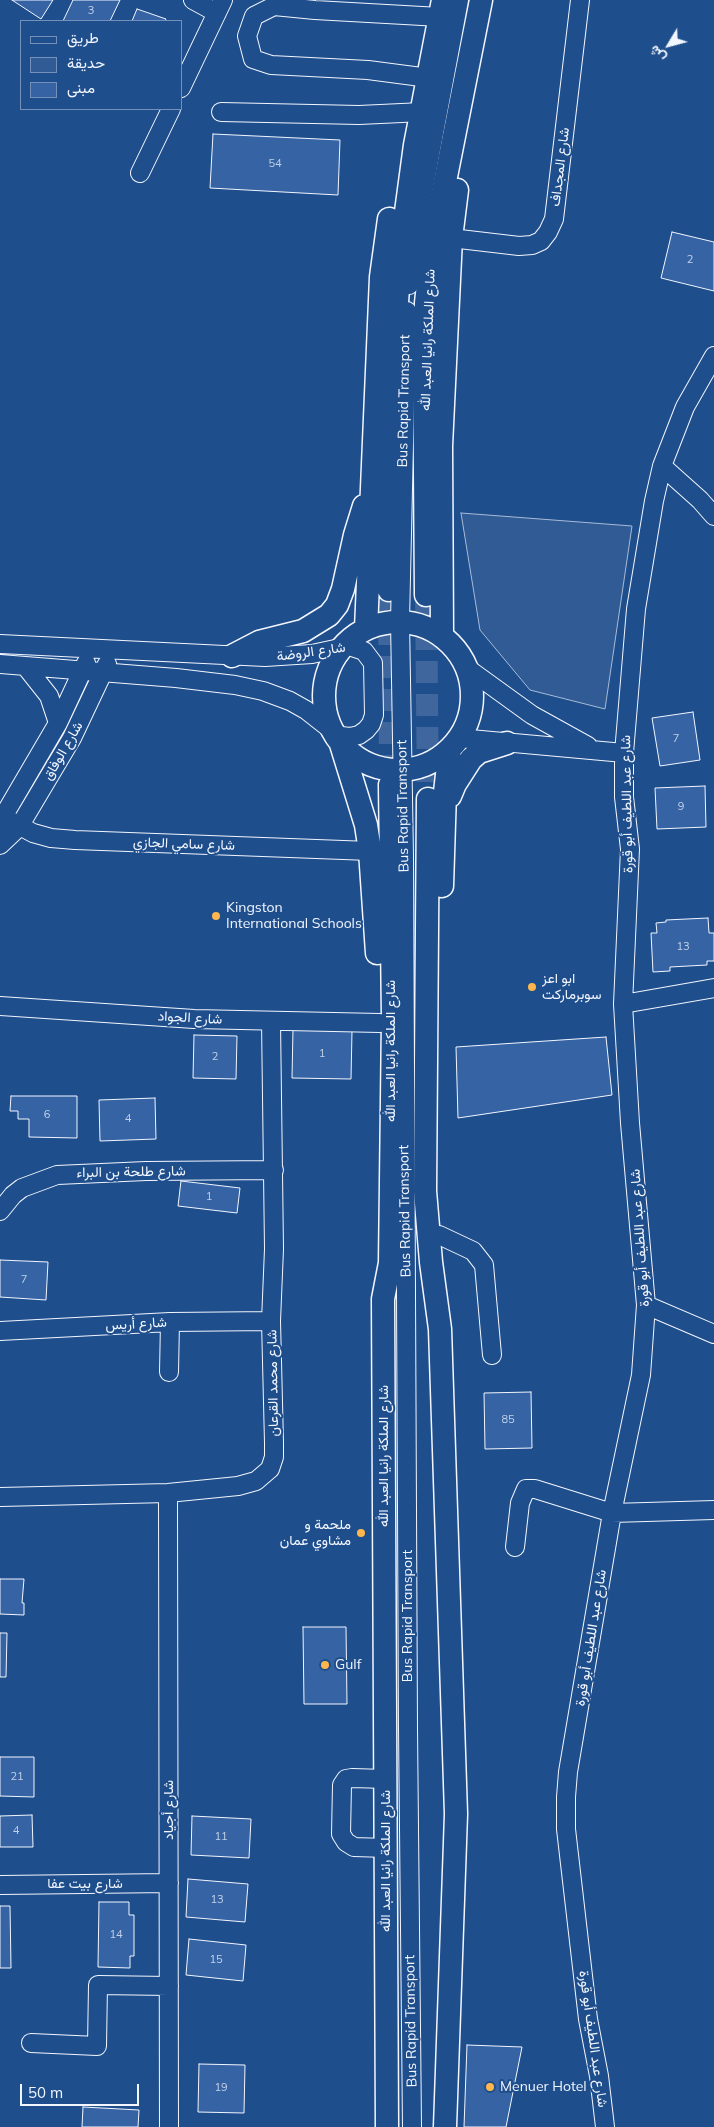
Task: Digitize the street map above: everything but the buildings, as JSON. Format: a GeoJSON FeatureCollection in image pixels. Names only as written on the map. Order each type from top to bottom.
{"type":"FeatureCollection","features":[{"type":"Feature","properties":{"kind":"main road","name":"شارع الملكة رانيا العبد الله"},"geometry":{"type":"LineString","coordinates":[[426,595],[424,351],[426,303],[432,248],[481,0]]}},
{"type":"Feature","properties":{"kind":"main road"},"geometry":{"type":"LineString","coordinates":[[389,590],[394,355],[401,249],[415,145],[423,112],[441,8]]}},
{"type":"Feature","properties":{"kind":"main road"},"geometry":{"type":"LineString","coordinates":[[366,629],[381,277],[391,209],[398,184],[415,145]]}},
{"type":"Feature","properties":{"kind":"main road"},"geometry":{"type":"LineString","coordinates":[[442,635],[441,446],[451,238],[457,189],[450,152]]}},
{"type":"Feature","properties":{"kind":"main road"},"geometry":{"type":"LineString","coordinates":[[232,656],[259,642],[303,631],[318,623],[333,610],[343,589],[355,535],[373,479]]}},
{"type":"Feature","properties":{"kind":"main road"},"geometry":{"type":"LineString","coordinates":[[383,1299],[375,1200],[380,1023],[370,851],[366,825],[337,736],[326,709],[325,685],[331,665],[342,648],[353,637],[366,629],[388,622],[404,622],[426,627],[442,635],[457,650],[467,668],[473,692],[469,718],[455,744],[436,805],[425,1192],[431,1262],[440,1329]]}},
{"type":"Feature","properties":{"kind":"main road"},"geometry":{"type":"LineString","coordinates":[[337,736],[357,757],[368,763],[390,769],[400,775],[438,759],[455,744]]}},
{"type":"Feature","properties":{"kind":"main road"},"geometry":{"type":"LineString","coordinates":[[446,2127],[456,1814],[440,1329],[436,805],[455,784],[471,759],[479,752],[507,742]]}},
{"type":"Feature","properties":{"kind":"main road","name":"شارع الملكة رانيا العبد الله"},"geometry":{"type":"LineString","coordinates":[[387,2127],[383,1299],[390,1263],[392,1018],[400,775]]}},
{"type":"Feature","properties":{"kind":"street"},"geometry":{"type":"LineString","coordinates":[[182,86],[220,6],[193,0]]}},
{"type":"Feature","properties":{"kind":"street","name":"Bus Rapid Transport"},"geometry":{"type":"LineString","coordinates":[[404,622],[406,331],[409,279],[418,219],[459,0]]}},
{"type":"Feature","properties":{"kind":"street","name":"Bus Rapid Transport"},"geometry":{"type":"LineString","coordinates":[[418,2127],[400,775],[409,446],[417,278],[437,143],[464,0]]}},
{"type":"Feature","properties":{"kind":"street","name":"شارع المجداف"},"geometry":{"type":"LineString","coordinates":[[451,238],[525,245],[541,241],[548,232],[554,220],[580,0]]}},
{"type":"Feature","properties":{"kind":"street"},"geometry":{"type":"LineString","coordinates":[[428,78],[368,70],[271,65],[253,59],[247,36],[254,16],[274,6],[315,10],[441,8]]}},
{"type":"Feature","properties":{"kind":"street"},"geometry":{"type":"LineString","coordinates":[[140,173],[171,110]]}},
{"type":"Feature","properties":{"kind":"street"},"geometry":{"type":"LineString","coordinates":[[221,112],[359,116],[423,112]]}},
{"type":"Feature","properties":{"kind":"street","name":"شارع عبد اللطيف أبو قورة"},"geometry":{"type":"LineString","coordinates":[[605,2127],[599,2076],[588,2019],[566,1828],[566,1805],[568,1772],[612,1513],[641,1375],[646,1304],[630,1123],[623,1004],[630,849],[624,797],[624,753],[636,609],[648,530],[662,466],[684,407],[714,356]]}},
{"type":"Feature","properties":{"kind":"street"},"geometry":{"type":"LineString","coordinates":[[662,466],[700,500],[714,516]]}},
{"type":"Feature","properties":{"kind":"street","name":"شارع الروضة"},"geometry":{"type":"LineString","coordinates":[[0,644],[232,656],[297,656],[349,646],[357,647],[370,656],[374,671],[374,715],[371,724],[359,735],[350,737],[337,736]]}},
{"type":"Feature","properties":{"kind":"street","name":"شارع الوفاق"},"geometry":{"type":"LineString","coordinates":[[1,821],[58,723],[92,648]]}},
{"type":"Feature","properties":{"kind":"street","name":"شارع الوفاق"},"geometry":{"type":"LineString","coordinates":[[0,846],[19,827],[72,738],[113,649]]}},
{"type":"Feature","properties":{"kind":"street"},"geometry":{"type":"LineString","coordinates":[[0,664],[235,684],[263,690],[306,710],[337,736]]}},
{"type":"Feature","properties":{"kind":"street"},"geometry":{"type":"LineString","coordinates":[[26,667],[49,696],[58,723]]}},
{"type":"Feature","properties":{"kind":"street"},"geometry":{"type":"LineString","coordinates":[[467,668],[532,715],[593,748]]}},
{"type":"Feature","properties":{"kind":"street"},"geometry":{"type":"LineString","coordinates":[[455,744],[507,742],[593,748],[624,753]]}},
{"type":"Feature","properties":{"kind":"street","name":"Bus Rapid Transport"},"geometry":{"type":"LineString","coordinates":[[400,775],[404,856],[412,2127]]}},
{"type":"Feature","properties":{"kind":"street","name":"شارع سامي الجازي"},"geometry":{"type":"LineString","coordinates":[[1,821],[51,838],[74,840],[370,851]]}},
{"type":"Feature","properties":{"kind":"street"},"geometry":{"type":"LineString","coordinates":[[623,1004],[714,988]]}},
{"type":"Feature","properties":{"kind":"street","name":"شارع الجواد"},"geometry":{"type":"LineString","coordinates":[[0,1006],[194,1019],[380,1023]]}},
{"type":"Feature","properties":{"kind":"street","name":"شارع محمد القرعان"},"geometry":{"type":"LineString","coordinates":[[0,1497],[168,1493],[250,1483],[262,1477],[270,1469],[274,1457],[271,1321],[274,1250],[274,1170],[271,1022]]}},
{"type":"Feature","properties":{"kind":"street","name":"شارع طلحة بن البراء"},"geometry":{"type":"LineString","coordinates":[[0,1211],[13,1195],[22,1188],[46,1178],[64,1174],[274,1170]]}},
{"type":"Feature","properties":{"kind":"street"},"geometry":{"type":"LineString","coordinates":[[439,1235],[473,1251],[484,1265],[492,1354]]}},
{"type":"Feature","properties":{"kind":"street"},"geometry":{"type":"LineString","coordinates":[[646,1304],[714,1334]]}},
{"type":"Feature","properties":{"kind":"street","name":"شارع أريس"},"geometry":{"type":"LineString","coordinates":[[0,1331],[170,1322],[271,1321]]}},
{"type":"Feature","properties":{"kind":"street"},"geometry":{"type":"LineString","coordinates":[[169,1372],[170,1322]]}},
{"type":"Feature","properties":{"kind":"street"},"geometry":{"type":"LineString","coordinates":[[514,1547],[520,1502],[526,1489],[535,1489],[612,1513],[714,1510]]}},
{"type":"Feature","properties":{"kind":"street","name":"شارع أجياد"},"geometry":{"type":"LineString","coordinates":[[168,1493],[169,2127]]}},
{"type":"Feature","properties":{"kind":"street"},"geometry":{"type":"LineString","coordinates":[[386,1779],[346,1779],[342,1785],[341,1834],[346,1842],[354,1848],[386,1848]]}},
{"type":"Feature","properties":{"kind":"street","name":"شارع بيت عفا"},"geometry":{"type":"LineString","coordinates":[[0,1885],[169,1884]]}},
{"type":"Feature","properties":{"kind":"street"},"geometry":{"type":"LineString","coordinates":[[31,2043],[96,2046],[98,1985],[170,1986]]}},
{"type":"Feature","properties":{"kind":"street"},"geometry":{"type":"LineString","coordinates":[[169,2127],[175,2127]]}},
{"type":"Feature","properties":{"kind":"green space"},"geometry":{"type":"Polygon","coordinates":[[[461,513],[632,526],[605,709],[530,690],[480,630],[461,513]]]}},
{"type":"Feature","properties":{"kind":"tunnel"},"geometry":{"type":"LineString","coordinates":[[389,590],[390,785]]}},
{"type":"Feature","properties":{"kind":"tunnel"},"geometry":{"type":"LineString","coordinates":[[426,595],[428,799]]}},
{"type":"Feature","properties":{"kind":"place","name":"Kingston International Schools"},"geometry":{"type":"Point","coordinates":[216,916]}},
{"type":"Feature","properties":{"kind":"place","name":"ابو اعز سوبرماركت"},"geometry":{"type":"Point","coordinates":[532,987]}},
{"type":"Feature","properties":{"kind":"place","name":"ملحمة و مشاوي عمان"},"geometry":{"type":"Point","coordinates":[361,1533]}},
{"type":"Feature","properties":{"kind":"place","name":"Gulf"},"geometry":{"type":"Point","coordinates":[325,1665]}},
{"type":"Feature","properties":{"kind":"place","name":"Menuer Hotel"},"geometry":{"type":"Point","coordinates":[490,2087]}}]}
